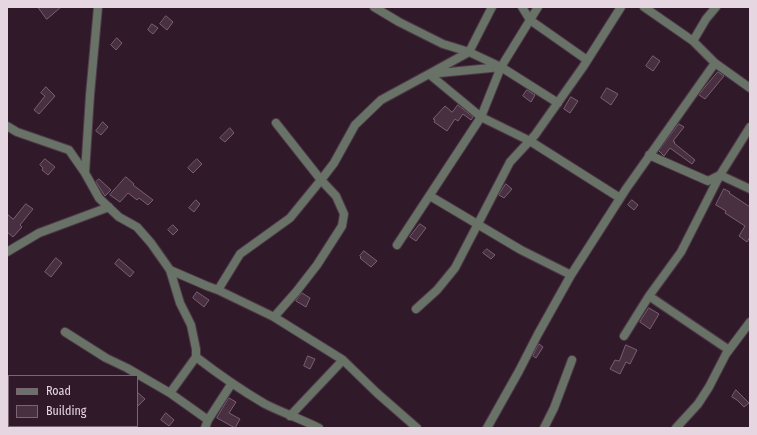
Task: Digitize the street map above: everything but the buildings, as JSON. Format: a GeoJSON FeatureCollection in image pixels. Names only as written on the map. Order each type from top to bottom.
{"type":"FeatureCollection","features":[{"type":"Feature","properties":{"kind":"street"},"geometry":{"type":"LineString","coordinates":[[85,173],[98,7]]}},
{"type":"Feature","properties":{"kind":"street"},"geometry":{"type":"LineString","coordinates":[[374,7],[399,22],[443,44],[469,52],[501,67],[558,103]]}},
{"type":"Feature","properties":{"kind":"street"},"geometry":{"type":"LineString","coordinates":[[218,290],[240,254],[290,218],[334,163],[355,124],[381,100],[469,52],[492,7]]}},
{"type":"Feature","properties":{"kind":"street"},"geometry":{"type":"LineString","coordinates":[[522,7],[530,20],[587,60]]}},
{"type":"Feature","properties":{"kind":"street"},"geometry":{"type":"LineString","coordinates":[[397,245],[481,117],[501,67],[538,7]]}},
{"type":"Feature","properties":{"kind":"street"},"geometry":{"type":"LineString","coordinates":[[416,309],[437,290],[455,268],[510,162],[535,136],[622,7]]}},
{"type":"Feature","properties":{"kind":"street"},"geometry":{"type":"LineString","coordinates":[[644,7],[693,41],[715,63],[750,88]]}},
{"type":"Feature","properties":{"kind":"street"},"geometry":{"type":"LineString","coordinates":[[693,41],[706,19],[716,7]]}},
{"type":"Feature","properties":{"kind":"street"},"geometry":{"type":"LineString","coordinates":[[487,428],[571,276],[620,198],[715,63]]}},
{"type":"Feature","properties":{"kind":"street"},"geometry":{"type":"LineString","coordinates":[[429,74],[501,67]]}},
{"type":"Feature","properties":{"kind":"street"},"geometry":{"type":"LineString","coordinates":[[429,74],[481,117],[530,141],[620,198]]}},
{"type":"Feature","properties":{"kind":"street"},"geometry":{"type":"LineString","coordinates":[[274,317],[317,265],[342,226],[344,214],[336,196],[321,180],[276,123]]}},
{"type":"Feature","properties":{"kind":"street"},"geometry":{"type":"LineString","coordinates":[[7,126],[17,132],[69,150],[85,173],[99,198],[119,217],[137,227],[151,243],[170,270],[180,303],[191,325],[196,349],[196,357],[170,393]]}},
{"type":"Feature","properties":{"kind":"street"},"geometry":{"type":"LineString","coordinates":[[624,336],[649,296],[681,252],[720,175],[750,127]]}},
{"type":"Feature","properties":{"kind":"street"},"geometry":{"type":"LineString","coordinates":[[650,155],[708,181],[720,175]]}},
{"type":"Feature","properties":{"kind":"street"},"geometry":{"type":"LineString","coordinates":[[720,175],[750,189]]}},
{"type":"Feature","properties":{"kind":"street"},"geometry":{"type":"LineString","coordinates":[[430,196],[521,250],[571,276]]}},
{"type":"Feature","properties":{"kind":"street"},"geometry":{"type":"LineString","coordinates":[[7,252],[39,233],[109,207]]}},
{"type":"Feature","properties":{"kind":"street"},"geometry":{"type":"LineString","coordinates":[[170,270],[218,290],[274,317],[343,360],[377,393],[417,428]]}},
{"type":"Feature","properties":{"kind":"street"},"geometry":{"type":"LineString","coordinates":[[649,296],[729,350]]}},
{"type":"Feature","properties":{"kind":"street"},"geometry":{"type":"LineString","coordinates":[[676,428],[698,404],[729,350],[749,324]]}},
{"type":"Feature","properties":{"kind":"street"},"geometry":{"type":"LineString","coordinates":[[65,332],[106,358],[127,368],[170,393],[207,424],[232,383]]}},
{"type":"Feature","properties":{"kind":"street"},"geometry":{"type":"LineString","coordinates":[[196,357],[232,383],[265,404],[319,428]]}},
{"type":"Feature","properties":{"kind":"street"},"geometry":{"type":"LineString","coordinates":[[290,416],[343,360]]}},
{"type":"Feature","properties":{"kind":"street"},"geometry":{"type":"LineString","coordinates":[[544,428],[554,408],[572,360]]}}]}
